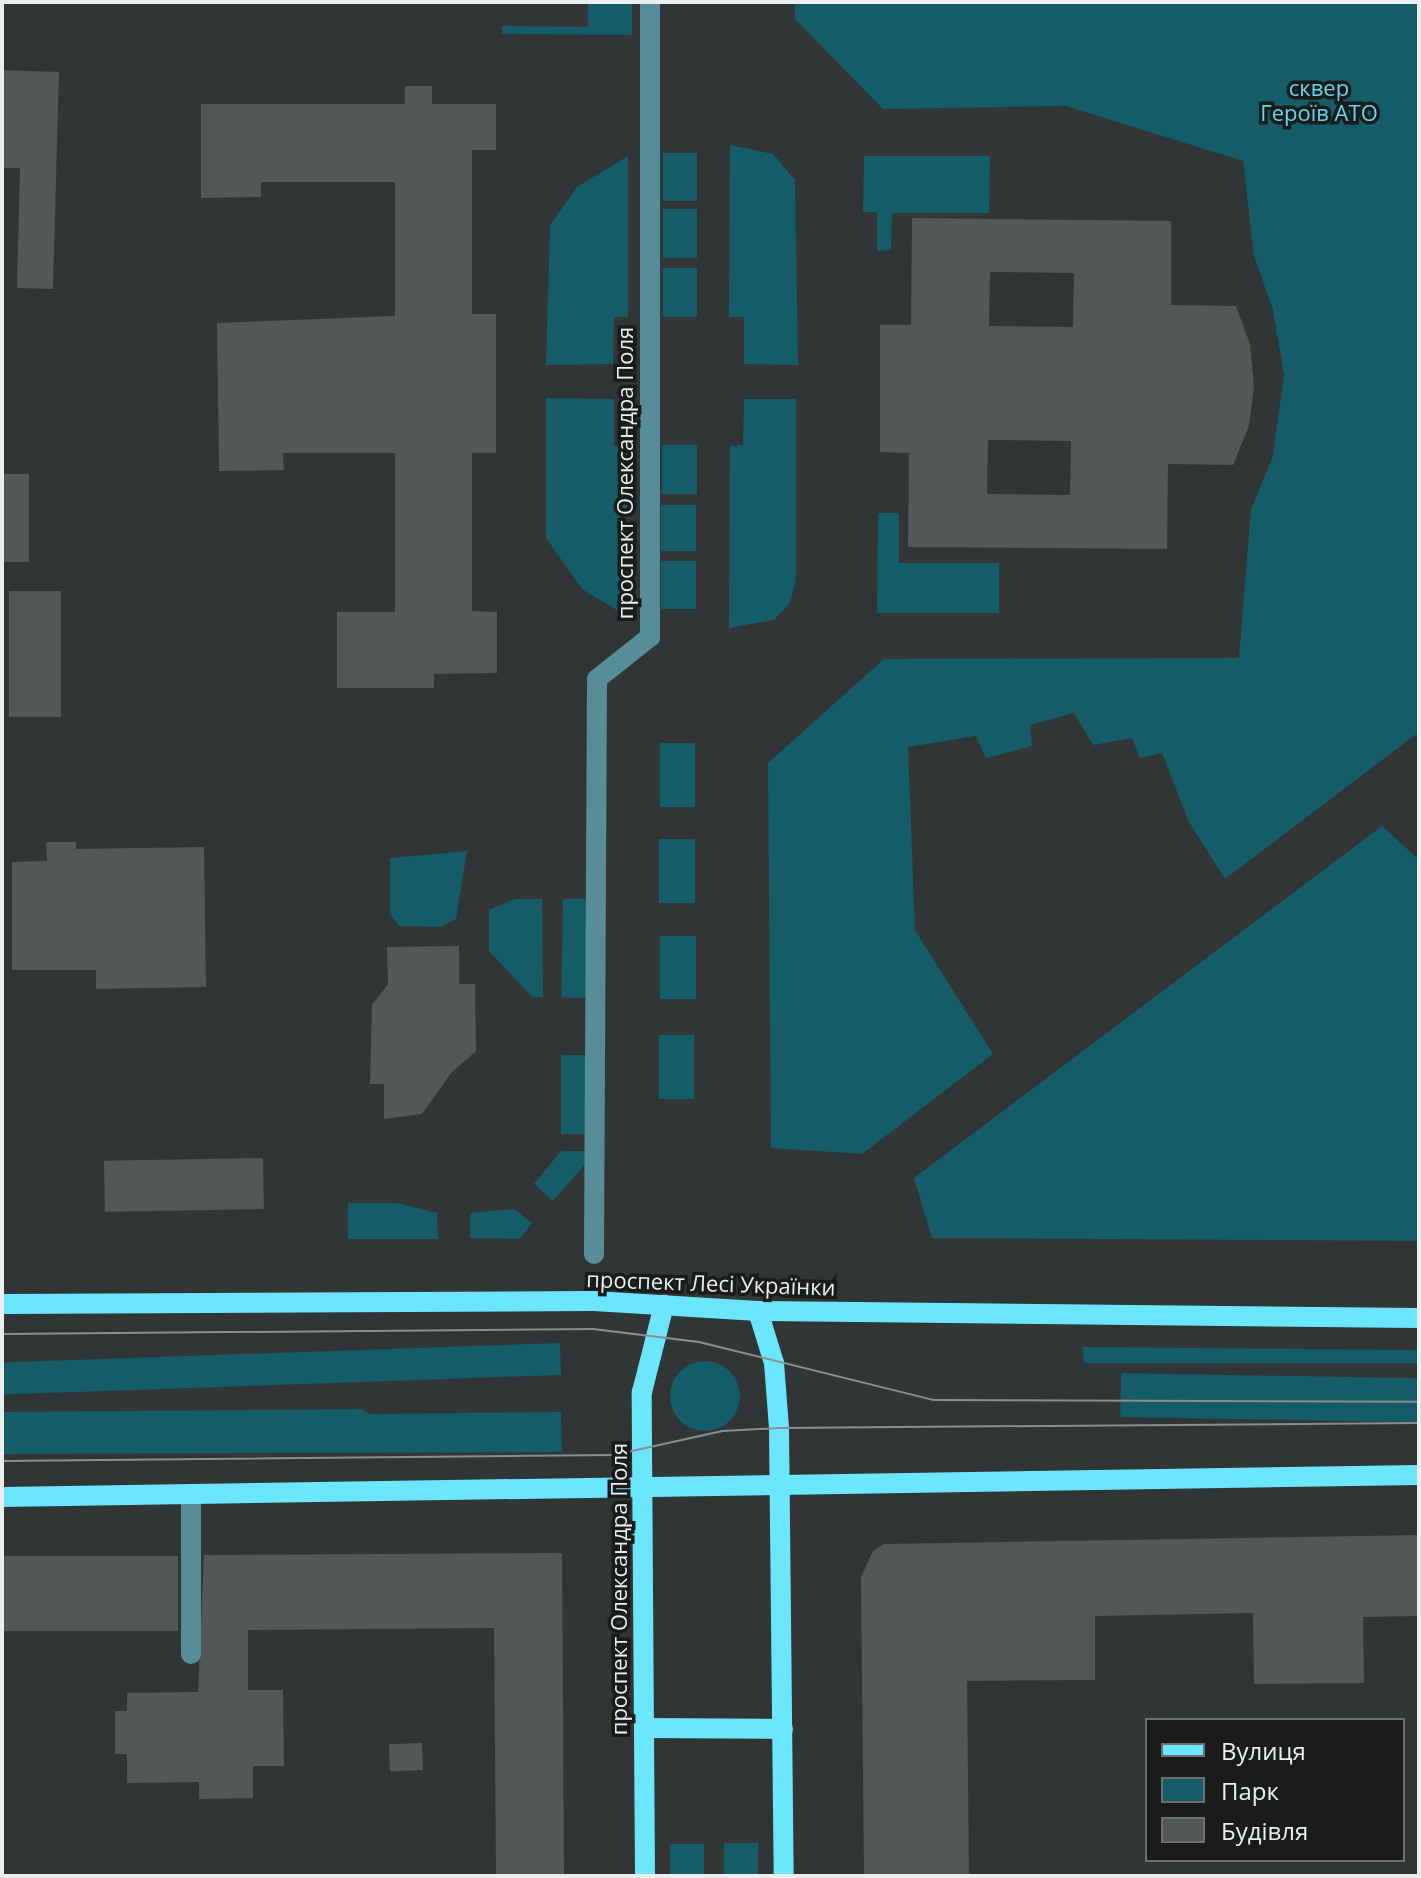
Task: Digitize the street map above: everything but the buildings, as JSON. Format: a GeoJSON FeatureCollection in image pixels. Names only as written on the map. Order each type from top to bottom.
{"type":"FeatureCollection","features":[{"type":"Feature","properties":{"kind":"main road","name":"проспект Лесі Українки"},"geometry":{"type":"LineString","coordinates":[[2,1304],[664,1305],[758,1311],[1419,1318]]}},
{"type":"Feature","properties":{"kind":"main road","name":"проспект Олександра Поля"},"geometry":{"type":"LineString","coordinates":[[645,1876],[642,1392],[664,1305]]}},
{"type":"Feature","properties":{"kind":"main road"},"geometry":{"type":"LineString","coordinates":[[758,1311],[774,1363],[780,1482],[784,1876]]}},
{"type":"Feature","properties":{"kind":"main road"},"geometry":{"type":"LineString","coordinates":[[2,1497],[642,1488],[780,1482],[1419,1475]]}},
{"type":"Feature","properties":{"kind":"main road"},"geometry":{"type":"LineString","coordinates":[[644,1728],[783,1729]]}},
{"type":"Feature","properties":{"kind":"street","name":"проспект Олександра Поля"},"geometry":{"type":"LineString","coordinates":[[594,1254],[597,679],[650,637],[650,2]]}},
{"type":"Feature","properties":{"kind":"street"},"geometry":{"type":"LineString","coordinates":[[191,1494],[191,1654]]}},
{"type":"Feature","properties":{"kind":"green space"},"geometry":{"type":"Polygon","coordinates":[[[588,2],[632,2],[632,35],[502,34],[502,26],[588,27],[588,2]]]}},
{"type":"Feature","properties":{"kind":"green space","name":"сквер Героїв АТО"},"geometry":{"type":"Polygon","coordinates":[[[795,2],[1419,2],[1419,732],[1225,879],[1189,822],[1162,753],[1140,758],[1132,738],[1093,745],[1074,713],[1030,725],[1032,746],[986,758],[976,736],[908,747],[915,930],[993,1054],[862,1154],[771,1148],[768,763],[884,659],[1239,658],[1251,509],[1273,456],[1284,375],[1273,310],[1254,256],[1243,161],[1066,106],[883,109],[795,19],[795,2]]]}},
{"type":"Feature","properties":{"kind":"green space"},"geometry":{"type":"Polygon","coordinates":[[[730,145],[773,154],[795,180],[798,365],[744,364],[744,317],[729,317],[730,145]]]}},
{"type":"Feature","properties":{"kind":"green space"},"geometry":{"type":"Polygon","coordinates":[[[663,153],[697,153],[697,201],[663,201],[663,153]]]}},
{"type":"Feature","properties":{"kind":"green space"},"geometry":{"type":"Polygon","coordinates":[[[628,156],[628,317],[614,317],[613,364],[546,365],[550,225],[577,187],[628,156]]]}},
{"type":"Feature","properties":{"kind":"green space"},"geometry":{"type":"Polygon","coordinates":[[[864,156],[990,156],[989,213],[892,213],[891,250],[877,251],[877,212],[863,212],[864,156]]]}},
{"type":"Feature","properties":{"kind":"green space"},"geometry":{"type":"Polygon","coordinates":[[[663,209],[697,209],[697,258],[663,258],[663,209]]]}},
{"type":"Feature","properties":{"kind":"green space"},"geometry":{"type":"Polygon","coordinates":[[[663,268],[697,268],[697,317],[663,317],[663,268]]]}},
{"type":"Feature","properties":{"kind":"green space"},"geometry":{"type":"Polygon","coordinates":[[[546,398],[614,399],[614,446],[628,446],[625,615],[582,589],[546,538],[546,398]]]}},
{"type":"Feature","properties":{"kind":"green space"},"geometry":{"type":"Polygon","coordinates":[[[744,399],[796,399],[796,580],[790,603],[774,620],[729,628],[730,446],[743,445],[744,399]]]}},
{"type":"Feature","properties":{"kind":"green space"},"geometry":{"type":"Polygon","coordinates":[[[662,445],[697,445],[697,494],[662,494],[662,445]]]}},
{"type":"Feature","properties":{"kind":"green space"},"geometry":{"type":"Polygon","coordinates":[[[661,505],[696,505],[696,551],[661,551],[661,505]]]}},
{"type":"Feature","properties":{"kind":"green space"},"geometry":{"type":"Polygon","coordinates":[[[878,513],[899,513],[899,563],[999,563],[999,613],[877,613],[878,513]]]}},
{"type":"Feature","properties":{"kind":"green space"},"geometry":{"type":"Polygon","coordinates":[[[661,561],[696,561],[696,609],[661,609],[661,561]]]}},
{"type":"Feature","properties":{"kind":"green space"},"geometry":{"type":"Polygon","coordinates":[[[660,743],[695,743],[695,807],[660,807],[660,743]]]}},
{"type":"Feature","properties":{"kind":"green space"},"geometry":{"type":"Polygon","coordinates":[[[1382,826],[1419,860],[1419,1241],[932,1238],[914,1178],[1382,826]]]}},
{"type":"Feature","properties":{"kind":"green space"},"geometry":{"type":"Polygon","coordinates":[[[659,839],[695,839],[695,903],[659,903],[659,839]]]}},
{"type":"Feature","properties":{"kind":"green space"},"geometry":{"type":"Polygon","coordinates":[[[467,851],[456,919],[440,927],[399,926],[390,914],[390,858],[467,851]]]}},
{"type":"Feature","properties":{"kind":"green space"},"geometry":{"type":"Polygon","coordinates":[[[515,899],[542,899],[543,997],[532,997],[489,951],[489,910],[515,899]]]}},
{"type":"Feature","properties":{"kind":"green space"},"geometry":{"type":"Polygon","coordinates":[[[563,899],[588,899],[586,998],[561,998],[563,899]]]}},
{"type":"Feature","properties":{"kind":"green space"},"geometry":{"type":"Polygon","coordinates":[[[660,936],[696,936],[696,999],[660,999],[660,936]]]}},
{"type":"Feature","properties":{"kind":"green space"},"geometry":{"type":"Polygon","coordinates":[[[659,1035],[694,1035],[694,1099],[659,1099],[659,1035]]]}},
{"type":"Feature","properties":{"kind":"green space"},"geometry":{"type":"Polygon","coordinates":[[[561,1055],[588,1055],[588,1134],[561,1134],[561,1055]]]}},
{"type":"Feature","properties":{"kind":"green space"},"geometry":{"type":"Polygon","coordinates":[[[561,1151],[585,1151],[588,1161],[553,1201],[534,1184],[561,1151]]]}},
{"type":"Feature","properties":{"kind":"green space"},"geometry":{"type":"Polygon","coordinates":[[[348,1203],[397,1203],[437,1213],[438,1239],[348,1239],[348,1203]]]}},
{"type":"Feature","properties":{"kind":"green space"},"geometry":{"type":"Polygon","coordinates":[[[514,1209],[532,1223],[520,1239],[470,1238],[470,1213],[514,1209]]]}},
{"type":"Feature","properties":{"kind":"green space"},"geometry":{"type":"Polygon","coordinates":[[[560,1343],[561,1375],[3,1394],[2,1362],[560,1343]]]}},
{"type":"Feature","properties":{"kind":"green space"},"geometry":{"type":"Polygon","coordinates":[[[1083,1347],[1419,1350],[1419,1363],[1084,1363],[1083,1347]]]}},
{"type":"Feature","properties":{"kind":"green space"},"geometry":{"type":"Polygon","coordinates":[[[698,1361],[712,1361],[734,1376],[740,1396],[738,1409],[730,1421],[712,1431],[698,1431],[676,1416],[670,1403],[670,1389],[685,1367],[698,1361]]]}},
{"type":"Feature","properties":{"kind":"green space"},"geometry":{"type":"Polygon","coordinates":[[[1121,1373],[1419,1378],[1418,1422],[1120,1417],[1121,1373]]]}},
{"type":"Feature","properties":{"kind":"green space"},"geometry":{"type":"Polygon","coordinates":[[[362,1409],[370,1414],[561,1412],[562,1452],[2,1454],[2,1412],[362,1409]]]}},
{"type":"Feature","properties":{"kind":"green space"},"geometry":{"type":"Polygon","coordinates":[[[724,1843],[758,1843],[758,1876],[724,1876],[724,1843]]]}},
{"type":"Feature","properties":{"kind":"green space"},"geometry":{"type":"Polygon","coordinates":[[[670,1844],[704,1844],[704,1876],[670,1876],[670,1844]]]}},
{"type":"Feature","properties":{"kind":"tram line"},"geometry":{"type":"LineString","coordinates":[[2,1334],[593,1329],[699,1342],[933,1400],[1419,1402]]}},
{"type":"Feature","properties":{"kind":"tram line"},"geometry":{"type":"LineString","coordinates":[[2,1461],[614,1455],[722,1431],[779,1428],[1419,1423]]}}]}
